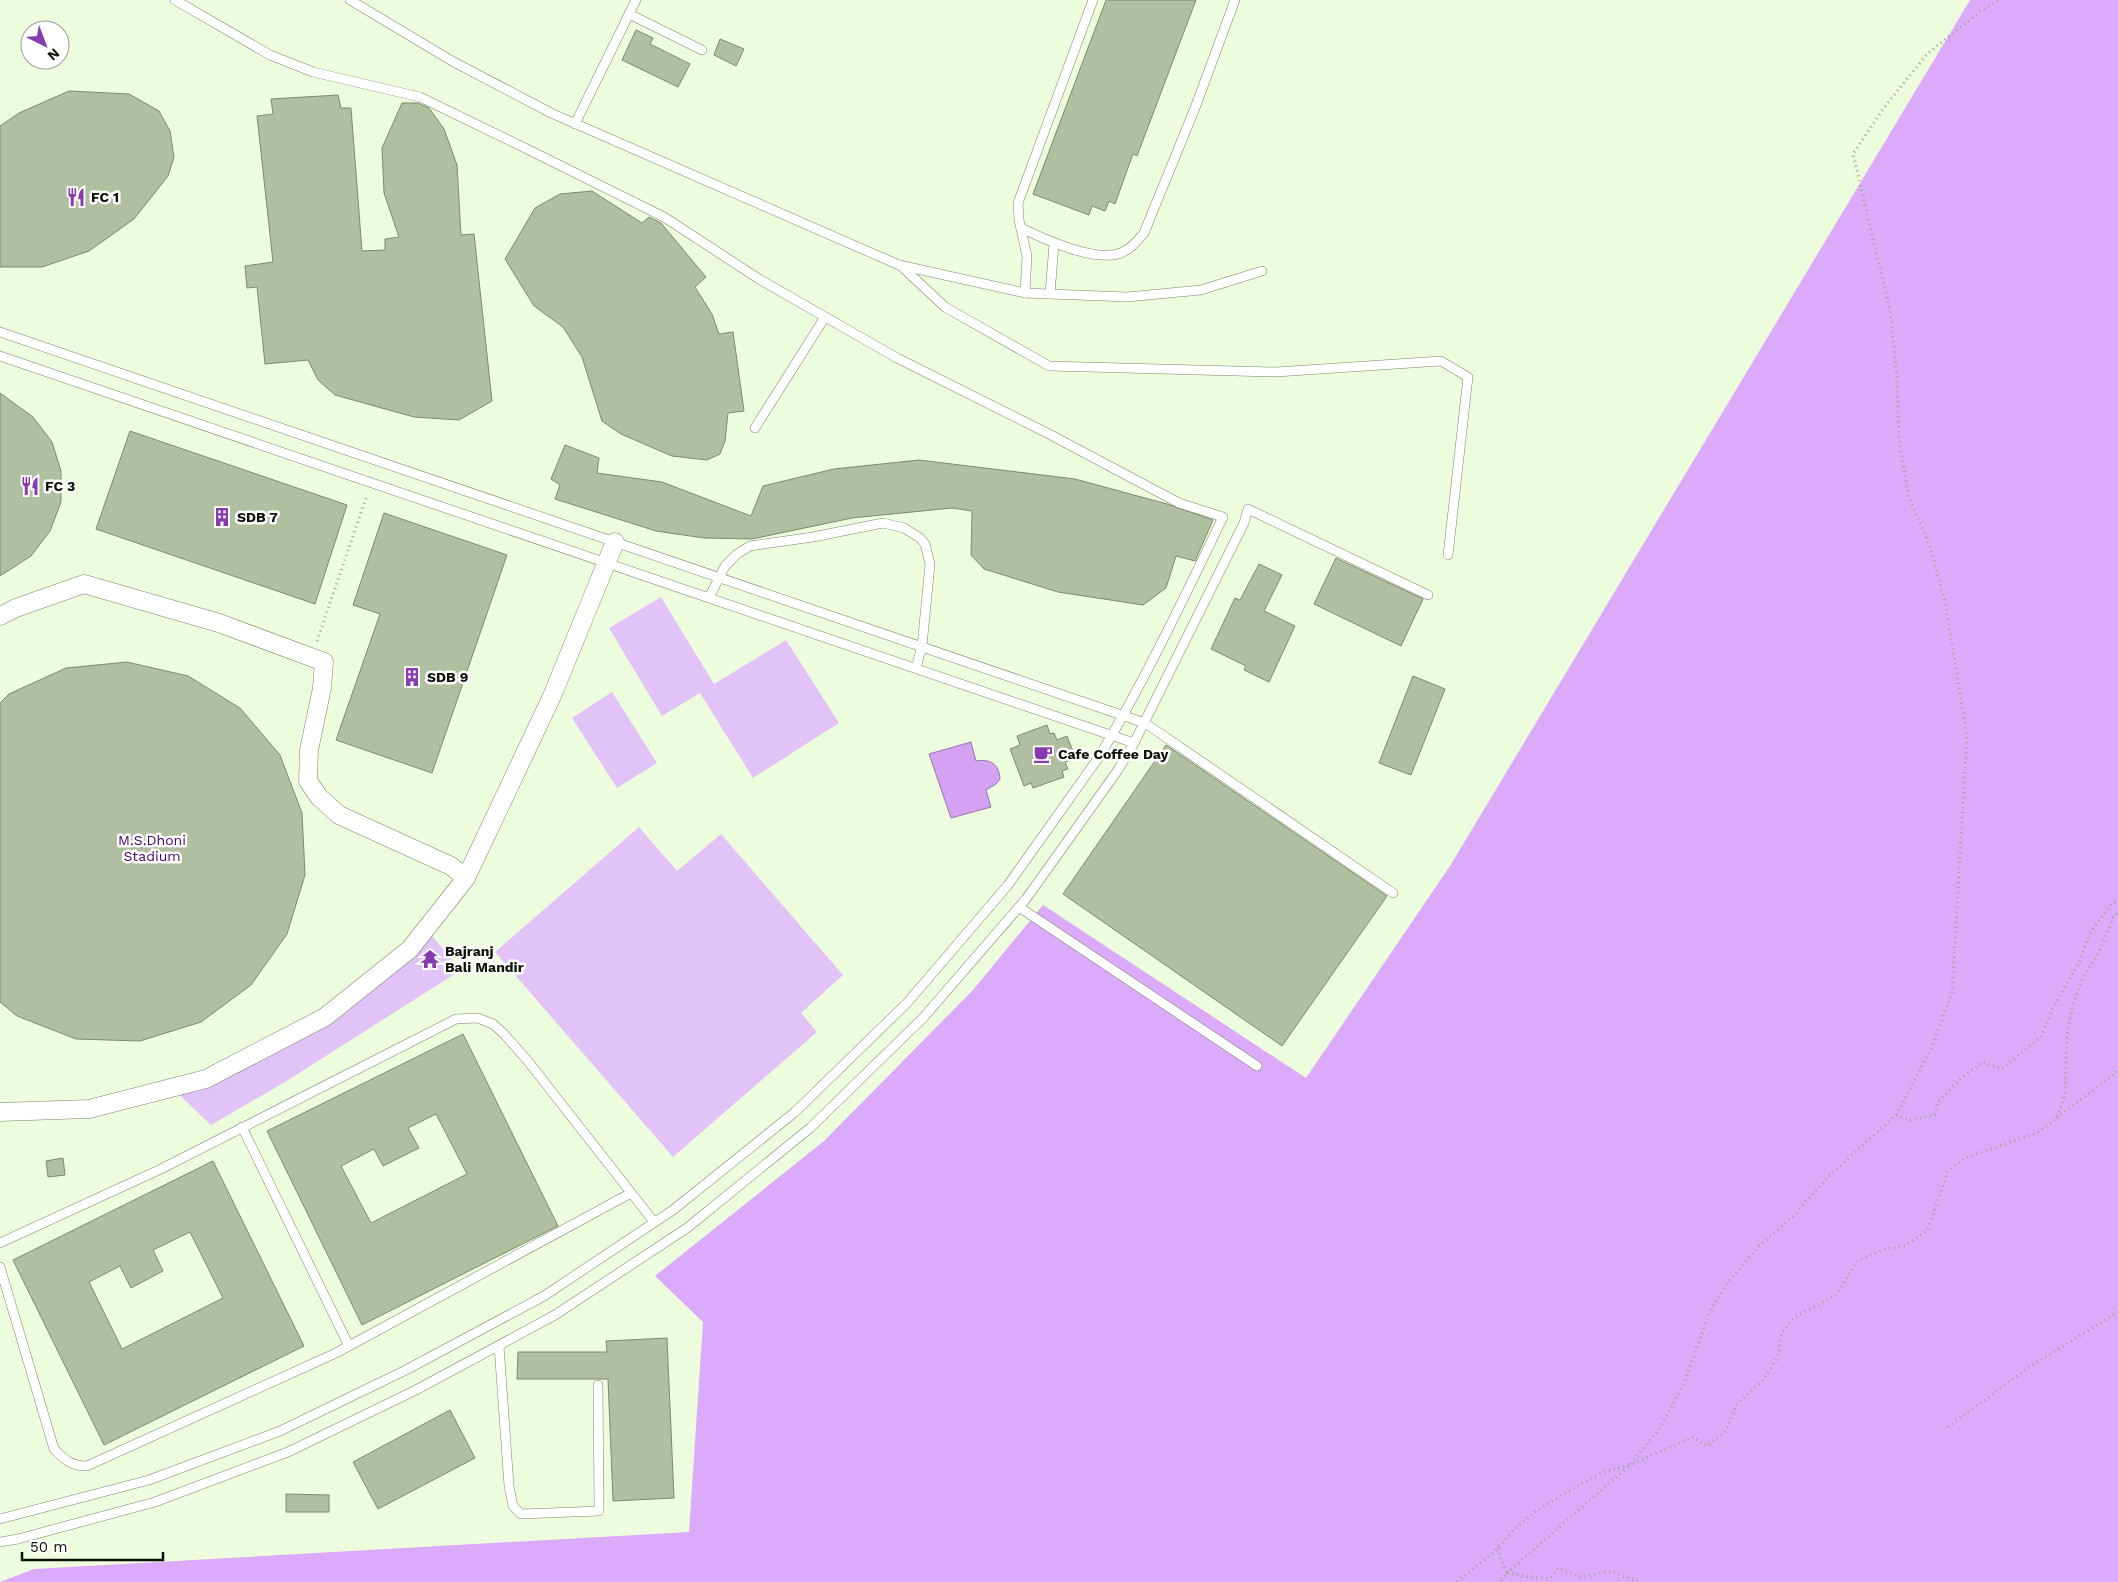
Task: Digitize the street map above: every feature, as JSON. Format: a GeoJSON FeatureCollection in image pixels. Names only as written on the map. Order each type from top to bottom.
{"type":"FeatureCollection","features":[{"type":"Feature","properties":{"kind":"street"},"geometry":{"type":"LineString","coordinates":[[0,1112],[89,1108],[206,1079],[325,1018],[410,949],[466,878],[552,696],[615,542]]}},
{"type":"Feature","properties":{"kind":"street"},"geometry":{"type":"LineString","coordinates":[[0,616],[16,608],[84,584],[219,623],[324,662],[322,688],[309,750],[308,781],[320,798],[339,815],[451,866],[466,878]]}},
{"type":"Feature","properties":{"kind":"lane"},"geometry":{"type":"LineString","coordinates":[[0,1519],[149,1480],[280,1431],[406,1370],[544,1296],[673,1210],[795,1112],[907,1003],[1008,885],[1112,736],[1223,517],[1179,503],[1049,434],[897,358],[759,279],[664,216],[420,97],[313,72],[270,55],[175,0]]}},
{"type":"Feature","properties":{"kind":"lane"},"geometry":{"type":"LineString","coordinates":[[350,0],[452,61],[551,113],[899,265],[1025,293],[1127,297],[1201,290],[1262,271]]}},
{"type":"Feature","properties":{"kind":"lane"},"geometry":{"type":"LineString","coordinates":[[575,124],[636,0]]}},
{"type":"Feature","properties":{"kind":"lane"},"geometry":{"type":"LineString","coordinates":[[1025,293],[1027,256],[1018,203],[1093,0]]}},
{"type":"Feature","properties":{"kind":"lane"},"geometry":{"type":"LineString","coordinates":[[1021,228],[1054,244],[1102,256],[1120,253],[1133,245],[1144,233],[1195,108],[1235,0]]}},
{"type":"Feature","properties":{"kind":"lane"},"geometry":{"type":"LineString","coordinates":[[629,14],[702,50]]}},
{"type":"Feature","properties":{"kind":"lane"},"geometry":{"type":"LineString","coordinates":[[1050,294],[1054,244]]}},
{"type":"Feature","properties":{"kind":"lane"},"geometry":{"type":"LineString","coordinates":[[899,265],[945,307],[1049,366],[1276,372],[1441,361],[1468,377],[1448,555]]}},
{"type":"Feature","properties":{"kind":"lane"},"geometry":{"type":"LineString","coordinates":[[755,428],[825,317]]}},
{"type":"Feature","properties":{"kind":"lane"},"geometry":{"type":"LineString","coordinates":[[0,332],[1146,723],[1393,893]]}},
{"type":"Feature","properties":{"kind":"lane"},"geometry":{"type":"LineString","coordinates":[[0,356],[1134,743]]}},
{"type":"Feature","properties":{"kind":"lane"},"geometry":{"type":"LineString","coordinates":[[0,1542],[155,1502],[288,1452],[416,1390],[555,1315],[687,1228],[810,1128],[923,1018],[1019,907],[1118,770],[1146,723],[1244,523],[1248,509],[1428,596]]}},
{"type":"Feature","properties":{"kind":"lane"},"geometry":{"type":"LineString","coordinates":[[709,598],[724,566],[737,554],[750,546],[813,537],[882,523],[904,528],[920,538],[928,551],[930,564],[922,646],[916,668]]}},
{"type":"Feature","properties":{"kind":"lane"},"geometry":{"type":"LineString","coordinates":[[1019,907],[1257,1066]]}},
{"type":"Feature","properties":{"kind":"lane"},"geometry":{"type":"LineString","coordinates":[[0,1243],[160,1169],[456,1019],[478,1018],[493,1024],[527,1060],[654,1222]]}},
{"type":"Feature","properties":{"kind":"lane"},"geometry":{"type":"LineString","coordinates":[[242,1127],[349,1346]]}},
{"type":"Feature","properties":{"kind":"lane"},"geometry":{"type":"LineString","coordinates":[[0,1267],[54,1449],[65,1460],[76,1466],[87,1466],[349,1346],[631,1193]]}},
{"type":"Feature","properties":{"kind":"lane"},"geometry":{"type":"LineString","coordinates":[[499,1346],[510,1486],[514,1506],[521,1514],[599,1511],[598,1385]]}},
{"type":"Feature","properties":{"kind":"path"},"geometry":{"type":"LineString","coordinates":[[1499,1582],[1630,1465],[1660,1428],[1684,1384],[1709,1313],[1728,1282],[1759,1246],[1794,1215],[1828,1176],[1896,1116],[1932,1046],[1952,992],[1967,737],[1946,607],[1931,549],[1909,497],[1899,440],[1897,377],[1890,310],[1853,154],[1882,110],[1927,54],[1981,11],[1999,0]]}},
{"type":"Feature","properties":{"kind":"path"},"geometry":{"type":"LineString","coordinates":[[311,658],[372,483]]}},
{"type":"Feature","properties":{"kind":"path"},"geometry":{"type":"LineString","coordinates":[[1896,1116],[1911,1120],[1935,1115],[1938,1102],[1962,1076],[1983,1062],[2002,1069],[2042,1036],[2052,1009],[2080,961],[2091,931],[2112,903],[2118,901]]}},
{"type":"Feature","properties":{"kind":"path"},"geometry":{"type":"LineString","coordinates":[[2056,1119],[2065,1096],[2067,1034],[2072,1007],[2083,977],[2099,952],[2113,918],[2118,913]]}},
{"type":"Feature","properties":{"kind":"path"},"geometry":{"type":"LineString","coordinates":[[1457,1582],[1498,1548],[1535,1512],[1603,1472],[1630,1465],[1693,1437],[1707,1446],[1726,1431],[1736,1405],[1762,1381],[1778,1357],[1781,1334],[1795,1317],[1836,1295],[1858,1260],[1886,1249],[1905,1246],[1926,1231],[1948,1171],[1965,1158],[2037,1133],[2118,1071]]}},
{"type":"Feature","properties":{"kind":"path"},"geometry":{"type":"LineString","coordinates":[[1948,1427],[2029,1367],[2118,1312]]}},
{"type":"Feature","properties":{"kind":"path"},"geometry":{"type":"LineString","coordinates":[[1498,1548],[1499,1556],[1507,1573]]}},
{"type":"Feature","properties":{"kind":"path"},"geometry":{"type":"LineString","coordinates":[[1507,1573],[1549,1579],[1558,1568],[1581,1577],[1612,1571],[1638,1582]]}},
{"type":"Feature","properties":{"kind":"shaded area"},"geometry":{"type":"Polygon","coordinates":[[[1970,0],[2118,0],[2118,1582],[0,1582],[34,1569],[689,1532],[703,1322],[655,1276],[824,1141],[973,990],[1043,905],[1306,1078],[1450,866],[1970,0]]]}},
{"type":"Feature","properties":{"kind":"shaded area"},"geometry":{"type":"Polygon","coordinates":[[[661,597],[714,684],[786,640],[839,723],[753,778],[700,693],[662,716],[609,628],[661,597]]]}},
{"type":"Feature","properties":{"kind":"shaded area"},"geometry":{"type":"Polygon","coordinates":[[[612,692],[657,763],[617,788],[572,718],[612,692]]]}},
{"type":"Feature","properties":{"kind":"shaded area"},"geometry":{"type":"Polygon","coordinates":[[[971,742],[976,761],[993,763],[998,769],[1000,779],[986,790],[991,807],[951,818],[929,754],[971,742]]]}},
{"type":"Feature","properties":{"kind":"shaded area"},"geometry":{"type":"Polygon","coordinates":[[[639,827],[677,871],[721,834],[843,975],[801,1013],[817,1032],[673,1157],[495,952],[639,827]]]}},
{"type":"Feature","properties":{"kind":"shaded area"},"geometry":{"type":"Polygon","coordinates":[[[426,929],[461,970],[285,1082],[211,1125],[172,1088],[316,1022],[426,929]]]}},
{"type":"Feature","properties":{"kind":"building"},"geometry":{"type":"Polygon","coordinates":[[[1106,0],[1196,0],[1137,156],[1133,154],[1115,204],[1109,201],[1105,211],[1092,206],[1089,215],[1033,194],[1106,0]]]}},
{"type":"Feature","properties":{"kind":"building"},"geometry":{"type":"Polygon","coordinates":[[[636,30],[653,38],[650,44],[690,64],[678,87],[622,60],[636,30]]]}},
{"type":"Feature","properties":{"kind":"building"},"geometry":{"type":"Polygon","coordinates":[[[720,39],[744,49],[736,66],[714,55],[720,39]]]}},
{"type":"Feature","properties":{"kind":"building","name":"FC 1"},"geometry":{"type":"Polygon","coordinates":[[[69,91],[129,94],[159,111],[170,131],[174,157],[168,176],[134,219],[89,251],[42,267],[0,267],[0,126],[19,113],[69,91]]]}},
{"type":"Feature","properties":{"kind":"building"},"geometry":{"type":"Polygon","coordinates":[[[338,95],[341,108],[351,108],[362,251],[385,250],[385,239],[399,237],[384,193],[382,148],[402,103],[418,103],[429,108],[444,129],[457,165],[461,235],[474,234],[492,401],[459,420],[414,417],[335,395],[318,380],[308,360],[265,364],[257,287],[247,288],[245,266],[273,262],[257,116],[273,114],[271,99],[338,95]]]}},
{"type":"Feature","properties":{"kind":"building"},"geometry":{"type":"Polygon","coordinates":[[[592,191],[642,223],[649,217],[661,223],[706,277],[695,287],[712,314],[719,334],[733,332],[744,411],[728,413],[725,441],[720,454],[707,460],[672,456],[621,434],[602,421],[582,357],[563,327],[534,306],[505,259],[535,208],[560,194],[592,191]]]}},
{"type":"Feature","properties":{"kind":"building","name":"FC 3"},"geometry":{"type":"Polygon","coordinates":[[[0,393],[33,417],[52,442],[61,471],[61,502],[50,531],[31,556],[0,576],[0,393]]]}},
{"type":"Feature","properties":{"kind":"building","name":"SDB 7"},"geometry":{"type":"Polygon","coordinates":[[[130,431],[347,505],[315,604],[96,529],[130,431]]]}},
{"type":"Feature","properties":{"kind":"building"},"geometry":{"type":"Polygon","coordinates":[[[565,445],[599,458],[597,473],[662,482],[751,516],[763,486],[834,469],[919,460],[1075,479],[1167,504],[1213,520],[1195,561],[1176,556],[1166,588],[1143,605],[1058,592],[984,569],[971,555],[972,511],[952,508],[852,518],[752,539],[704,538],[656,531],[555,499],[560,485],[551,479],[565,445]]]}},
{"type":"Feature","properties":{"kind":"building","name":"SDB 9"},"geometry":{"type":"Polygon","coordinates":[[[384,513],[507,555],[432,773],[336,740],[380,614],[353,605],[384,513]]]}},
{"type":"Feature","properties":{"kind":"building"},"geometry":{"type":"Polygon","coordinates":[[[1336,558],[1423,599],[1401,646],[1314,604],[1336,558]]]}},
{"type":"Feature","properties":{"kind":"building"},"geometry":{"type":"Polygon","coordinates":[[[1259,564],[1282,575],[1264,611],[1295,626],[1269,682],[1244,670],[1246,666],[1211,649],[1235,598],[1240,600],[1259,564]]]}},
{"type":"Feature","properties":{"kind":"building","name":"M.S.Dhoni Stadium"},"geometry":{"type":"Polygon","coordinates":[[[127,662],[188,676],[240,708],[280,755],[302,813],[305,875],[287,934],[251,985],[201,1022],[140,1041],[76,1039],[17,1016],[0,1002],[0,703],[9,694],[66,668],[127,662]]]}},
{"type":"Feature","properties":{"kind":"building"},"geometry":{"type":"Polygon","coordinates":[[[1413,676],[1445,689],[1411,775],[1379,763],[1413,676]]]}},
{"type":"Feature","properties":{"kind":"building","name":"Cafe Coffee Day"},"geometry":{"type":"Polygon","coordinates":[[[1047,725],[1050,734],[1054,733],[1057,740],[1067,736],[1076,759],[1065,762],[1068,769],[1062,771],[1064,777],[1033,788],[1031,783],[1024,786],[1010,749],[1020,745],[1017,736],[1047,725]]]}},
{"type":"Feature","properties":{"kind":"building"},"geometry":{"type":"Polygon","coordinates":[[[1166,745],[1387,896],[1282,1046],[1063,894],[1166,745]]]}},
{"type":"Feature","properties":{"kind":"building"},"geometry":{"type":"Polygon","coordinates":[[[463,1034],[558,1226],[362,1325],[267,1131],[463,1034]],[[436,1114],[408,1128],[419,1148],[383,1166],[374,1149],[341,1166],[371,1223],[467,1174],[436,1114]]]}},
{"type":"Feature","properties":{"kind":"building"},"geometry":{"type":"Polygon","coordinates":[[[63,1158],[65,1175],[48,1177],[46,1161],[63,1158]]]}},
{"type":"Feature","properties":{"kind":"building"},"geometry":{"type":"Polygon","coordinates":[[[213,1161],[304,1346],[104,1445],[13,1260],[213,1161]],[[190,1232],[153,1250],[163,1271],[131,1288],[120,1266],[89,1282],[122,1349],[223,1298],[190,1232]]]}},
{"type":"Feature","properties":{"kind":"building"},"geometry":{"type":"Polygon","coordinates":[[[667,1338],[674,1498],[613,1501],[608,1379],[517,1379],[518,1352],[607,1352],[606,1341],[667,1338]]]}},
{"type":"Feature","properties":{"kind":"building"},"geometry":{"type":"Polygon","coordinates":[[[450,1410],[475,1458],[378,1509],[353,1462],[450,1410]]]}},
{"type":"Feature","properties":{"kind":"building"},"geometry":{"type":"Polygon","coordinates":[[[286,1494],[329,1495],[329,1512],[286,1512],[286,1494]]]}},
{"type":"Feature","properties":{"kind":"place","name":"FC 1"},"geometry":{"type":"Point","coordinates":[76,197]}},
{"type":"Feature","properties":{"kind":"place","name":"FC 3"},"geometry":{"type":"Point","coordinates":[30,486]}},
{"type":"Feature","properties":{"kind":"place","name":"SDB 7"},"geometry":{"type":"Point","coordinates":[222,517]}},
{"type":"Feature","properties":{"kind":"place","name":"SDB 9"},"geometry":{"type":"Point","coordinates":[412,677]}},
{"type":"Feature","properties":{"kind":"place","name":"Cafe Coffee Day"},"geometry":{"type":"Point","coordinates":[1043,754]}},
{"type":"Feature","properties":{"kind":"place","name":"Bajranj Bali Mandir"},"geometry":{"type":"Point","coordinates":[430,959]}}]}
